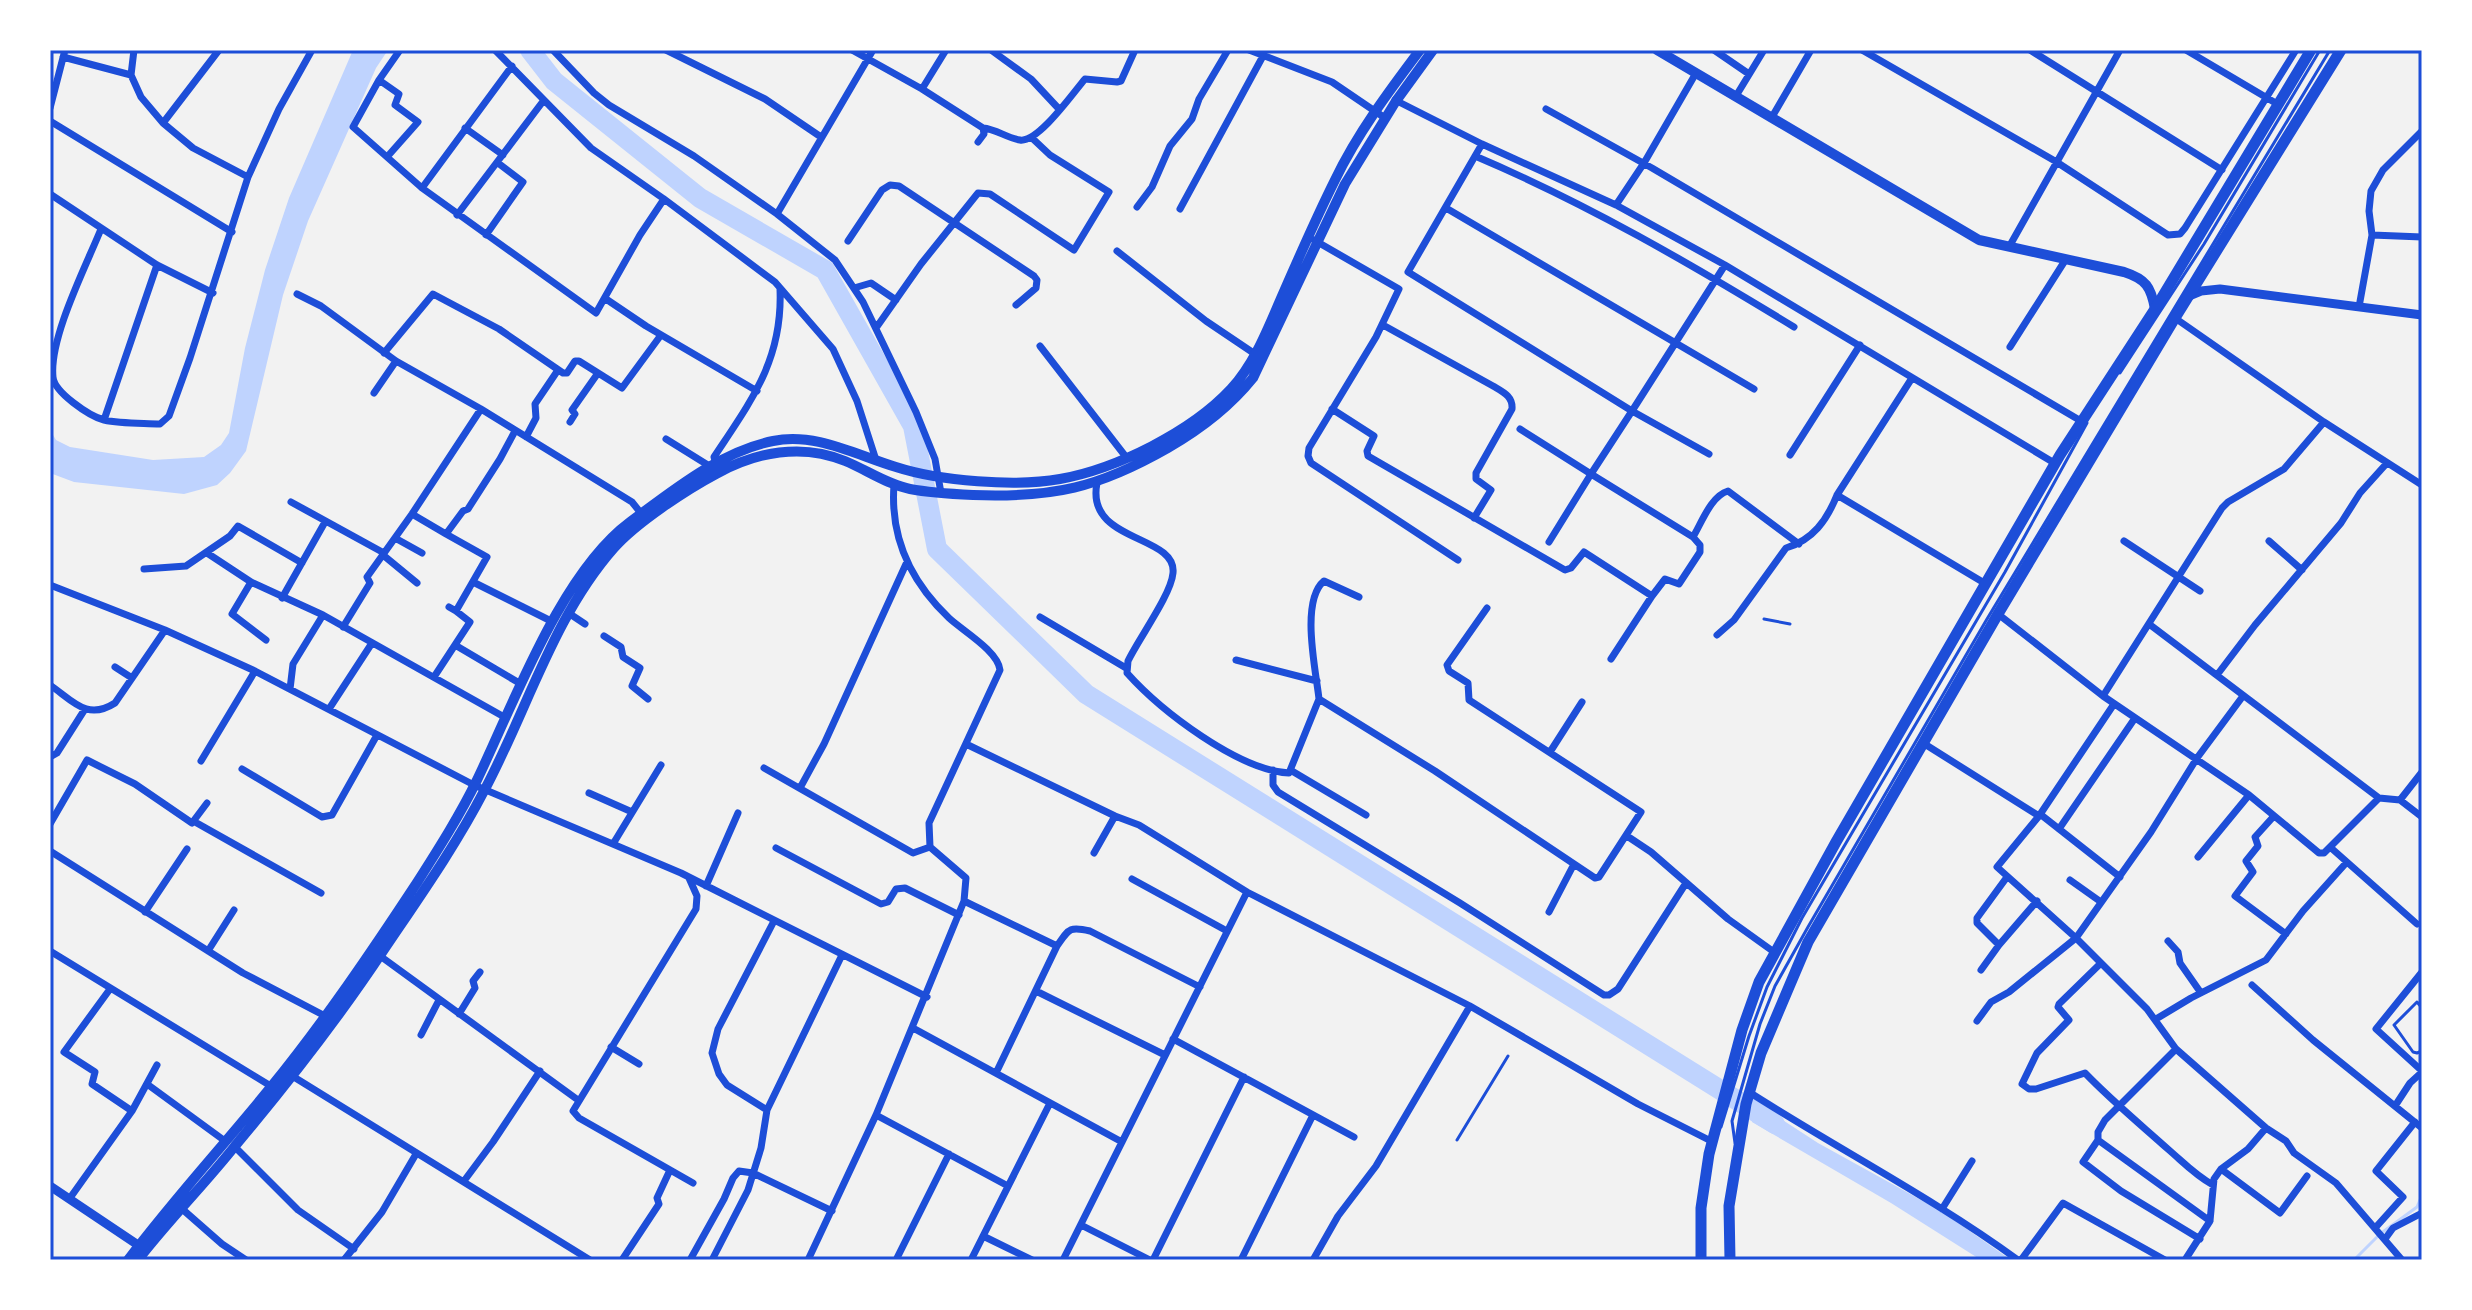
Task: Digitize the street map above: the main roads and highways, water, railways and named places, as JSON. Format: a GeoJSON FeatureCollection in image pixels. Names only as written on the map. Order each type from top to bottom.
{"type":"FeatureCollection","features":[{"type":"Feature","properties":{"kind":"highway"},"geometry":{"type":"LineString","coordinates":[[1701,1260],[1702,1195],[1712,1139],[1720,1121],[1759,982],[1774,952],[2081,421],[2155,309],[2311,50]]}},
{"type":"Feature","properties":{"kind":"highway"},"geometry":{"type":"LineString","coordinates":[[1730,1260],[1728,1226],[1737,1149],[1736,1125],[1769,1031],[1808,942],[1998,614],[2175,318],[2341,50]]}},
{"type":"Feature","properties":{"kind":"main road"},"geometry":{"type":"LineString","coordinates":[[138,1260],[142,1248],[276,1089],[375,953],[480,788],[596,570],[644,517],[713,466],[744,450],[776,440],[826,443],[919,473],[1012,483],[1056,480],[1126,457],[1175,432],[1212,406],[1235,384],[1255,354],[1313,239],[1385,118],[1391,98],[1420,50]]}},
{"type":"Feature","properties":{"kind":"main road"},"geometry":{"type":"LineString","coordinates":[[480,788],[521,684],[553,622],[588,565],[609,539],[716,474],[778,452],[802,450],[846,461],[894,485],[912,489],[939,493],[1032,495],[1063,492],[1097,483],[1135,467],[1218,416],[1238,398],[1262,362],[1337,175],[1375,111],[1391,98],[1433,50]]}},
{"type":"Feature","properties":{"kind":"main road"},"geometry":{"type":"LineString","coordinates":[[1657,50],[1979,240],[2124,272],[2143,279],[2152,292],[2155,309]]}},
{"type":"Feature","properties":{"kind":"main road"},"geometry":{"type":"LineString","coordinates":[[912,489],[919,473]]}},
{"type":"Feature","properties":{"kind":"main road"},"geometry":{"type":"LineString","coordinates":[[128,1260],[181,1208],[204,1175]]}},
{"type":"Feature","properties":{"kind":"water"},"geometry":{"type":"Polygon","coordinates":[[[353,50],[388,50],[376,68],[308,221],[283,295],[246,451],[217,485],[184,494],[74,482],[50,473],[50,430],[56,440],[70,447],[153,460],[204,457],[221,445],[229,433],[245,348],[265,270],[289,198],[353,50]]]}},
{"type":"Feature","properties":{"kind":"water"},"geometry":{"type":"Polygon","coordinates":[[[1755,1102],[1818,1143],[1941,1211],[2011,1260],[1981,1260],[1752,1122],[1755,1102]]]}},
{"type":"Feature","properties":{"kind":"waterway"},"geometry":{"type":"LineString","coordinates":[[530,50],[554,81],[700,198],[825,270],[913,426],[937,549],[1086,694],[1775,1124]]}},
{"type":"Feature","properties":{"kind":"waterway"},"geometry":{"type":"LineString","coordinates":[[2354,1260],[2380,1234],[2417,1207],[2422,1195]]}}]}
